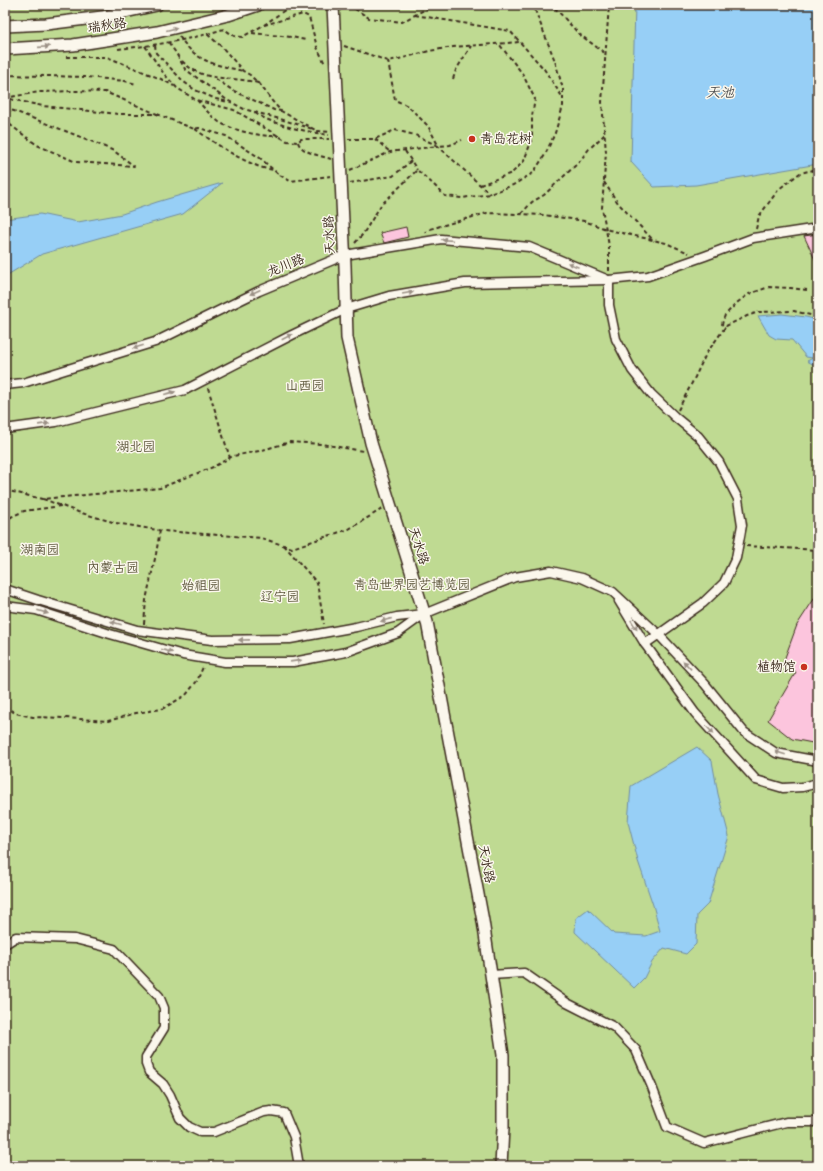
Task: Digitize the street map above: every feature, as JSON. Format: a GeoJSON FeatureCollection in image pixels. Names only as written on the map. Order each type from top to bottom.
{"type":"FeatureCollection","features":[{"type":"Feature","properties":{"kind":"street","name":"瑞秋路"},"geometry":{"type":"LineString","coordinates":[[5,26],[46,24],[102,17],[157,5]]}},
{"type":"Feature","properties":{"kind":"street","name":"瑞秋路"},"geometry":{"type":"LineString","coordinates":[[5,49],[73,45],[157,32],[228,15],[258,5]]}},
{"type":"Feature","properties":{"kind":"street","name":"天水路"},"geometry":{"type":"LineString","coordinates":[[332,5],[345,255],[347,338],[374,452],[427,622],[483,921],[503,1055],[503,1128],[501,1166]]}},
{"type":"Feature","properties":{"kind":"street"},"geometry":{"type":"LineString","coordinates":[[5,429],[56,422],[185,390],[346,309],[389,296],[464,283],[609,280],[648,276],[753,238],[818,228]]}},
{"type":"Feature","properties":{"kind":"street","name":"龙川路"},"geometry":{"type":"LineString","coordinates":[[5,385],[23,384],[155,342],[259,290],[345,255],[441,239],[529,247],[609,280]]}},
{"type":"Feature","properties":{"kind":"street"},"geometry":{"type":"LineString","coordinates":[[609,280],[609,304],[616,338],[632,370],[651,394],[698,436],[719,462],[738,499],[742,525],[736,558],[724,583],[703,603],[645,644]]}},
{"type":"Feature","properties":{"kind":"street"},"geometry":{"type":"LineString","coordinates":[[5,606],[36,610],[110,634],[183,655],[225,662],[293,662],[346,652],[398,633],[424,614],[515,577],[550,571],[582,578],[613,592],[658,634],[705,684],[744,732],[776,753],[818,760]]}},
{"type":"Feature","properties":{"kind":"street"},"geometry":{"type":"LineString","coordinates":[[5,589],[137,630],[212,640],[290,639],[356,627],[398,616],[424,614]]}},
{"type":"Feature","properties":{"kind":"street"},"geometry":{"type":"LineString","coordinates":[[613,592],[645,644],[695,713],[756,780],[784,788],[802,787],[818,783]]}},
{"type":"Feature","properties":{"kind":"street"},"geometry":{"type":"LineString","coordinates":[[5,944],[16,937],[75,939],[114,949],[159,996],[164,1008],[164,1028],[146,1057],[146,1064],[149,1072],[163,1084],[170,1095],[180,1118],[189,1127],[200,1132],[214,1132],[264,1112],[271,1111],[284,1113],[294,1137],[299,1166]]}},
{"type":"Feature","properties":{"kind":"street"},"geometry":{"type":"LineString","coordinates":[[491,975],[524,973],[567,1003],[614,1027],[636,1050],[667,1127],[704,1143],[786,1122],[818,1122]]}},
{"type":"Feature","properties":{"kind":"path"},"geometry":{"type":"LineString","coordinates":[[111,50],[182,41],[224,29],[234,36],[242,38],[293,5]]}},
{"type":"Feature","properties":{"kind":"path"},"geometry":{"type":"LineString","coordinates":[[350,5],[369,18],[402,22],[433,5]]}},
{"type":"Feature","properties":{"kind":"path"},"geometry":{"type":"LineString","coordinates":[[404,150],[417,170],[444,196],[462,198],[490,194],[533,173],[545,155],[555,133],[563,106],[563,89],[555,61],[532,5]]}},
{"type":"Feature","properties":{"kind":"path"},"geometry":{"type":"LineString","coordinates":[[548,5],[556,9],[579,34],[606,54]]}},
{"type":"Feature","properties":{"kind":"path"},"geometry":{"type":"LineString","coordinates":[[609,5],[602,102],[606,152],[602,208],[609,246],[609,280]]}},
{"type":"Feature","properties":{"kind":"path"},"geometry":{"type":"LineString","coordinates":[[264,25],[303,14],[309,18],[317,47],[327,68],[326,56]]}},
{"type":"Feature","properties":{"kind":"path"},"geometry":{"type":"LineString","coordinates":[[415,15],[510,31],[544,69],[563,98]]}},
{"type":"Feature","properties":{"kind":"path"},"geometry":{"type":"LineString","coordinates":[[174,28],[182,41],[194,54],[215,64],[243,71],[250,75],[281,111],[318,132]]}},
{"type":"Feature","properties":{"kind":"path"},"geometry":{"type":"LineString","coordinates":[[251,33],[306,40]]}},
{"type":"Feature","properties":{"kind":"path"},"geometry":{"type":"LineString","coordinates":[[207,34],[222,47],[243,71]]}},
{"type":"Feature","properties":{"kind":"path"},"geometry":{"type":"LineString","coordinates":[[334,43],[388,61],[429,51],[454,47],[520,42]]}},
{"type":"Feature","properties":{"kind":"path"},"geometry":{"type":"LineString","coordinates":[[169,43],[185,69],[232,103],[244,109],[339,137]]}},
{"type":"Feature","properties":{"kind":"path"},"geometry":{"type":"LineString","coordinates":[[480,185],[512,173],[524,161],[532,139],[532,116],[535,99],[522,73],[499,44]]}},
{"type":"Feature","properties":{"kind":"path"},"geometry":{"type":"LineString","coordinates":[[155,45],[156,54],[184,82],[195,90],[216,99],[232,103]]}},
{"type":"Feature","properties":{"kind":"path"},"geometry":{"type":"LineString","coordinates":[[146,46],[164,74],[177,88]]}},
{"type":"Feature","properties":{"kind":"path"},"geometry":{"type":"LineString","coordinates":[[453,79],[456,70],[471,46]]}},
{"type":"Feature","properties":{"kind":"path"},"geometry":{"type":"LineString","coordinates":[[60,57],[89,53]]}},
{"type":"Feature","properties":{"kind":"path"},"geometry":{"type":"LineString","coordinates":[[177,55],[183,62],[201,74],[215,78],[246,80],[259,84]]}},
{"type":"Feature","properties":{"kind":"path"},"geometry":{"type":"LineString","coordinates":[[67,56],[107,57],[161,79],[177,88],[196,100],[220,122],[233,128],[271,137],[280,136]]}},
{"type":"Feature","properties":{"kind":"path"},"geometry":{"type":"LineString","coordinates":[[388,61],[395,100],[408,106],[428,126],[438,146]]}},
{"type":"Feature","properties":{"kind":"path"},"geometry":{"type":"LineString","coordinates":[[5,75],[87,77],[125,81],[136,84]]}},
{"type":"Feature","properties":{"kind":"path"},"geometry":{"type":"LineString","coordinates":[[215,78],[232,90],[274,110],[281,111]]}},
{"type":"Feature","properties":{"kind":"path"},"geometry":{"type":"LineString","coordinates":[[5,98],[39,92],[105,92],[194,129],[243,160],[256,166],[274,170]]}},
{"type":"Feature","properties":{"kind":"path"},"geometry":{"type":"LineString","coordinates":[[5,98],[51,107],[118,114],[157,114]]}},
{"type":"Feature","properties":{"kind":"path"},"geometry":{"type":"LineString","coordinates":[[196,100],[234,110],[287,141],[298,142],[301,139],[339,137],[375,139],[396,130],[415,135],[438,146],[490,194]]}},
{"type":"Feature","properties":{"kind":"path"},"geometry":{"type":"LineString","coordinates":[[5,109],[114,151],[134,166],[76,162],[37,145],[5,121]]}},
{"type":"Feature","properties":{"kind":"path"},"geometry":{"type":"LineString","coordinates":[[252,111],[266,119],[287,126],[306,131],[318,132]]}},
{"type":"Feature","properties":{"kind":"path"},"geometry":{"type":"LineString","coordinates":[[194,129],[199,128],[226,136],[260,158],[290,181],[393,176],[411,161]]}},
{"type":"Feature","properties":{"kind":"path"},"geometry":{"type":"LineString","coordinates":[[521,214],[532,202],[544,195],[579,162],[588,149],[605,134]]}},
{"type":"Feature","properties":{"kind":"path"},"geometry":{"type":"LineString","coordinates":[[375,139],[390,152]]}},
{"type":"Feature","properties":{"kind":"path"},"geometry":{"type":"LineString","coordinates":[[341,179],[390,152],[450,144],[462,140]]}},
{"type":"Feature","properties":{"kind":"path"},"geometry":{"type":"LineString","coordinates":[[298,142],[299,146],[312,154],[340,162]]}},
{"type":"Feature","properties":{"kind":"path"},"geometry":{"type":"LineString","coordinates":[[753,238],[759,216],[779,189],[800,173],[818,169]]}},
{"type":"Feature","properties":{"kind":"path"},"geometry":{"type":"LineString","coordinates":[[345,255],[363,234],[381,205],[417,170]]}},
{"type":"Feature","properties":{"kind":"path"},"geometry":{"type":"LineString","coordinates":[[604,181],[618,203],[654,241]]}},
{"type":"Feature","properties":{"kind":"path"},"geometry":{"type":"LineString","coordinates":[[420,242],[422,234],[430,229],[487,213],[544,215],[584,221],[609,230],[666,243],[700,258]]}},
{"type":"Feature","properties":{"kind":"path"},"geometry":{"type":"LineString","coordinates":[[726,326],[722,324],[725,315],[738,302],[749,294],[769,287],[806,290]]}},
{"type":"Feature","properties":{"kind":"path"},"geometry":{"type":"LineString","coordinates":[[676,413],[688,393],[706,354],[726,326],[759,312],[794,311],[818,317]]}},
{"type":"Feature","properties":{"kind":"path"},"geometry":{"type":"LineString","coordinates":[[205,379],[230,458]]}},
{"type":"Feature","properties":{"kind":"path"},"geometry":{"type":"LineString","coordinates":[[42,499],[160,488],[213,467],[233,456],[259,451],[290,442],[321,444],[352,450],[374,452]]}},
{"type":"Feature","properties":{"kind":"path"},"geometry":{"type":"LineString","coordinates":[[5,491],[42,499],[78,512],[116,523],[160,530],[261,538],[292,548],[349,529],[390,505]]}},
{"type":"Feature","properties":{"kind":"path"},"geometry":{"type":"LineString","coordinates":[[5,523],[11,517],[24,511],[62,506]]}},
{"type":"Feature","properties":{"kind":"path"},"geometry":{"type":"LineString","coordinates":[[144,631],[146,600],[160,530]]}},
{"type":"Feature","properties":{"kind":"path"},"geometry":{"type":"LineString","coordinates":[[284,545],[317,583],[325,633]]}},
{"type":"Feature","properties":{"kind":"path"},"geometry":{"type":"LineString","coordinates":[[739,546],[818,550]]}},
{"type":"Feature","properties":{"kind":"path"},"geometry":{"type":"LineString","coordinates":[[5,706],[16,713],[33,717],[108,721],[136,713],[162,709],[186,695],[198,681],[207,659]]}},
{"type":"Feature","properties":{"kind":"green space","name":"青岛世界园艺博览园"},"geometry":{"type":"Polygon","coordinates":[[[5,5],[818,5],[818,1166],[5,1166],[5,5]]]}},
{"type":"Feature","properties":{"kind":"water","name":"天池"},"geometry":{"type":"Polygon","coordinates":[[[635,5],[818,5],[818,164],[696,185],[654,187],[631,162],[635,5]]]}},
{"type":"Feature","properties":{"kind":"water"},"geometry":{"type":"Polygon","coordinates":[[[222,183],[183,214],[42,254],[9,274],[5,279],[5,219],[40,214],[78,222],[122,214],[222,183]]]}},
{"type":"Feature","properties":{"kind":"water"},"geometry":{"type":"Polygon","coordinates":[[[782,314],[818,320],[818,367],[807,361],[813,358],[806,357],[792,340],[776,339],[769,335],[758,316],[782,314]]]}},
{"type":"Feature","properties":{"kind":"water"},"geometry":{"type":"Polygon","coordinates":[[[697,747],[712,761],[718,794],[729,836],[708,904],[697,915],[696,944],[686,954],[664,948],[652,962],[644,978],[634,988],[575,932],[576,918],[588,909],[614,934],[646,936],[660,931],[638,861],[628,822],[631,786],[697,747]]]}},
{"type":"Feature","properties":{"kind":"building"},"geometry":{"type":"Polygon","coordinates":[[[406,227],[408,237],[384,243],[380,233],[406,227]]]}},
{"type":"Feature","properties":{"kind":"building"},"geometry":{"type":"Polygon","coordinates":[[[818,234],[818,266],[804,236],[818,234]]]}},
{"type":"Feature","properties":{"kind":"building","name":"植物馆"},"geometry":{"type":"Polygon","coordinates":[[[818,593],[818,744],[792,739],[768,720],[796,672],[783,663],[797,625],[818,593]]]}},
{"type":"Feature","properties":{"kind":"place","name":"青岛花树"},"geometry":{"type":"Point","coordinates":[472,139]}},
{"type":"Feature","properties":{"kind":"place","name":"植物馆"},"geometry":{"type":"Point","coordinates":[804,667]}},
{"type":"Feature","properties":{"kind":"park label","name":"山西园"},"geometry":{"type":"Point","coordinates":[305,386]}},
{"type":"Feature","properties":{"kind":"park label","name":"湖北园"},"geometry":{"type":"Point","coordinates":[136,447]}},
{"type":"Feature","properties":{"kind":"park label","name":"湖南园"},"geometry":{"type":"Point","coordinates":[40,550]}},
{"type":"Feature","properties":{"kind":"park label","name":"内蒙古园"},"geometry":{"type":"Point","coordinates":[113,568]}},
{"type":"Feature","properties":{"kind":"park label","name":"始祖园"},"geometry":{"type":"Point","coordinates":[201,586]}},
{"type":"Feature","properties":{"kind":"park label","name":"辽宁园"},"geometry":{"type":"Point","coordinates":[280,597]}}]}
